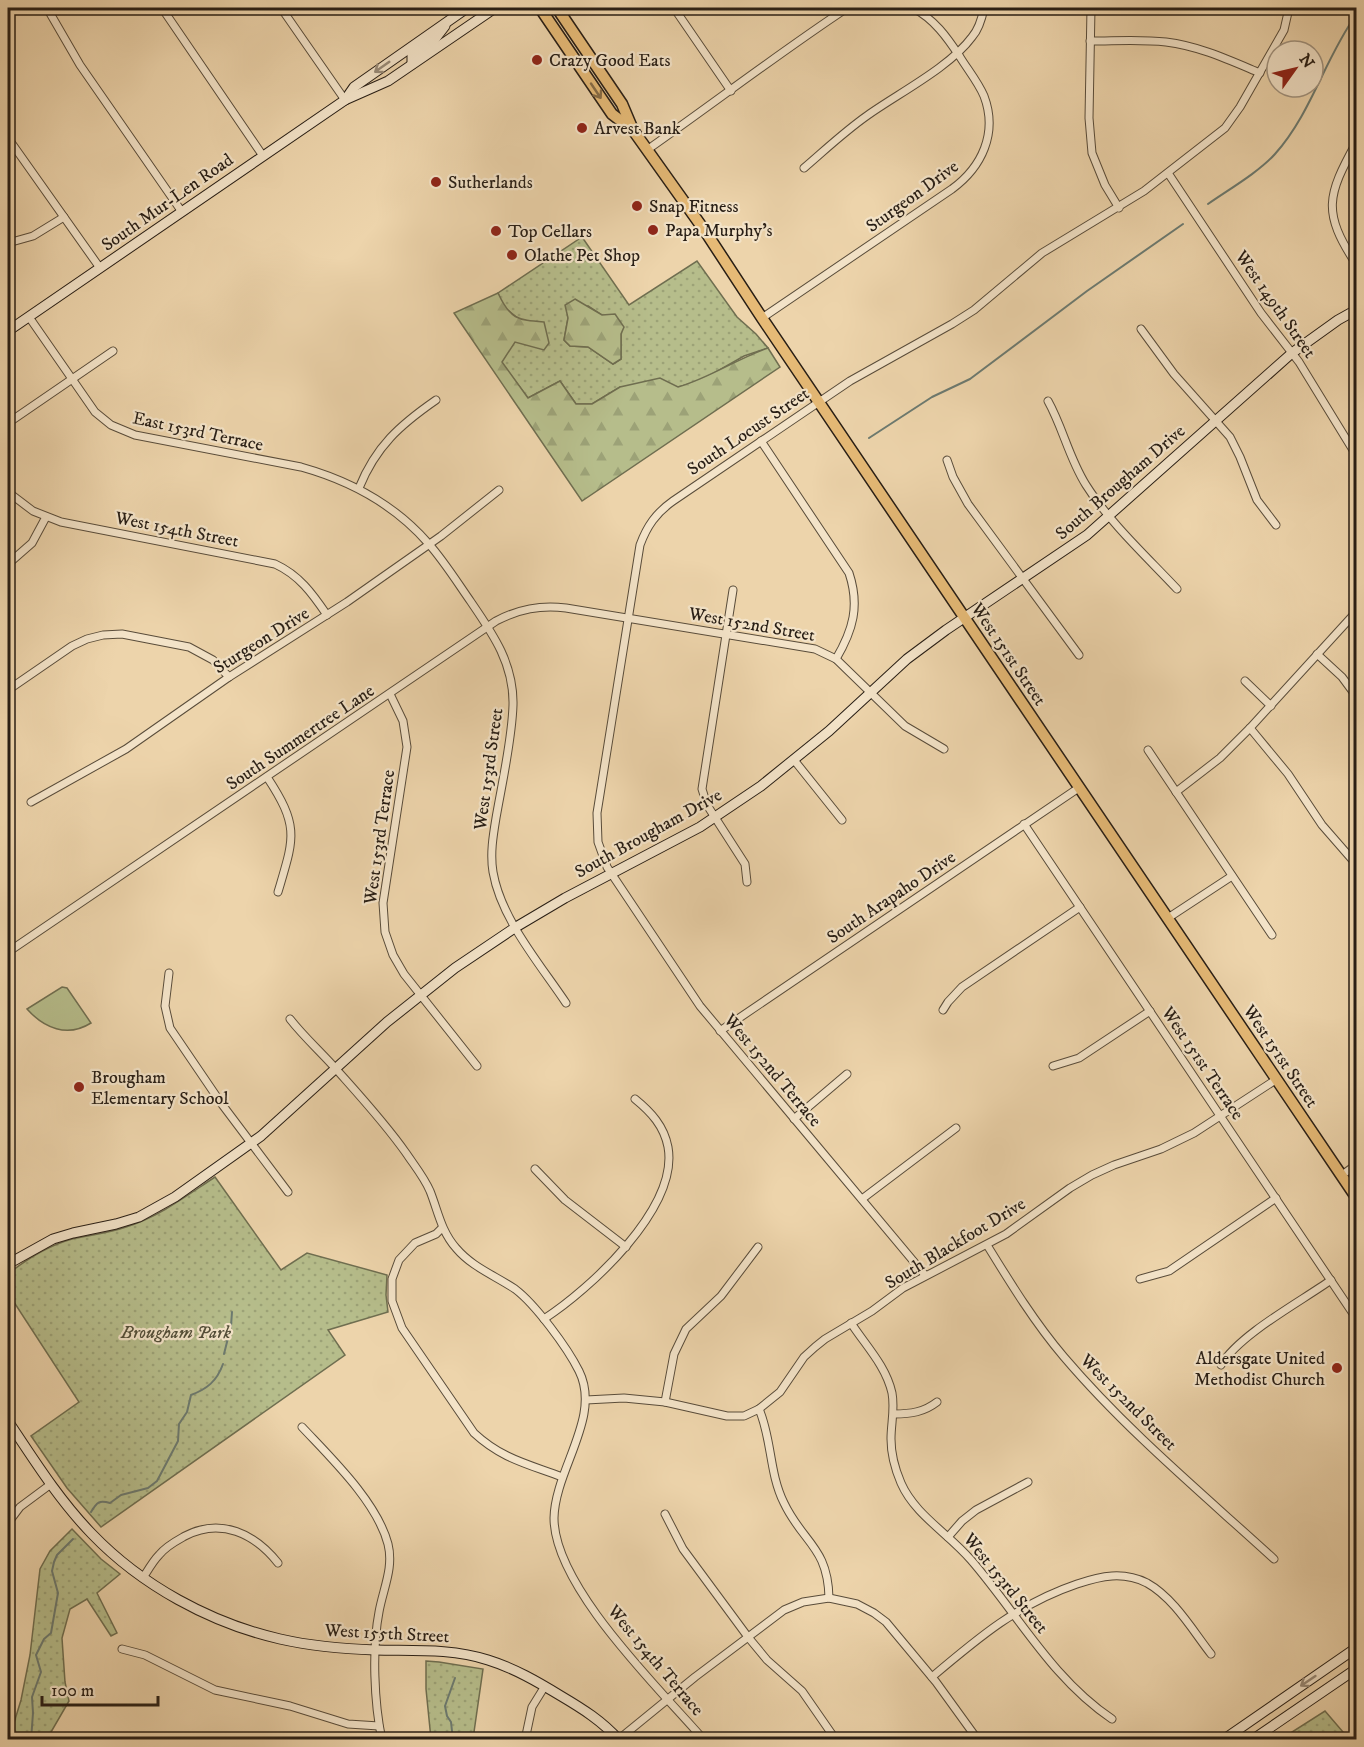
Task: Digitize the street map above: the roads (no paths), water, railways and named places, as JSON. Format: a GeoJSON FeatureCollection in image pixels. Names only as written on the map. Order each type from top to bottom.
{"type":"FeatureCollection","features":[{"type":"Feature","properties":{"kind":"main road","name":"West 151st Street"},"geometry":{"type":"LineString","coordinates":[[540,8],[612,114],[633,130]]}},
{"type":"Feature","properties":{"kind":"main road","name":"West 151st Street"},"geometry":{"type":"LineString","coordinates":[[557,8],[622,104],[633,130],[646,150],[707,234],[818,402],[1356,1197]]}},
{"type":"Feature","properties":{"kind":"street"},"geometry":{"type":"LineString","coordinates":[[48,8],[80,65],[182,212]]}},
{"type":"Feature","properties":{"kind":"street"},"geometry":{"type":"LineString","coordinates":[[162,8],[263,156]]}},
{"type":"Feature","properties":{"kind":"street"},"geometry":{"type":"LineString","coordinates":[[281,8],[345,100]]}},
{"type":"Feature","properties":{"kind":"street","name":"South Mur-Len Road"},"geometry":{"type":"LineString","coordinates":[[345,100],[354,87],[467,8]]}},
{"type":"Feature","properties":{"kind":"street","name":"South Mur-Len Road"},"geometry":{"type":"LineString","coordinates":[[8,331],[345,100],[388,81],[495,8]]}},
{"type":"Feature","properties":{"kind":"street"},"geometry":{"type":"LineString","coordinates":[[674,8],[731,91]]}},
{"type":"Feature","properties":{"kind":"street"},"geometry":{"type":"LineString","coordinates":[[646,150],[731,91],[783,50],[847,8]]}},
{"type":"Feature","properties":{"kind":"street","name":"Sturgeon Drive"},"geometry":{"type":"LineString","coordinates":[[762,318],[952,189],[974,170],[987,141],[988,116],[981,92],[957,53],[936,25],[913,8]]}},
{"type":"Feature","properties":{"kind":"street"},"geometry":{"type":"LineString","coordinates":[[804,168],[852,127],[957,53],[976,32],[984,8]]}},
{"type":"Feature","properties":{"kind":"street"},"geometry":{"type":"LineString","coordinates":[[1091,8],[1089,117],[1092,153],[1105,185],[1119,207]]}},
{"type":"Feature","properties":{"kind":"street","name":"South Locust Street"},"geometry":{"type":"LineString","coordinates":[[612,873],[602,859],[596,826],[640,545],[645,531],[655,516],[673,501],[818,402],[880,363],[952,324],[996,292],[1042,253],[1144,191],[1225,128],[1237,113],[1284,30],[1289,8]]}},
{"type":"Feature","properties":{"kind":"street"},"geometry":{"type":"LineString","coordinates":[[411,64],[412,56],[435,39],[447,21]]}},
{"type":"Feature","properties":{"kind":"street"},"geometry":{"type":"LineString","coordinates":[[1090,41],[1142,41],[1187,46],[1226,58],[1260,73]]}},
{"type":"Feature","properties":{"kind":"street"},"geometry":{"type":"LineString","coordinates":[[8,138],[100,268]]}},
{"type":"Feature","properties":{"kind":"street"},"geometry":{"type":"LineString","coordinates":[[1356,143],[1336,181],[1332,208],[1334,224],[1339,236],[1356,264]]}},
{"type":"Feature","properties":{"kind":"street","name":"West 149th Street"},"geometry":{"type":"LineString","coordinates":[[1168,173],[1261,313],[1322,396],[1356,455]]}},
{"type":"Feature","properties":{"kind":"street"},"geometry":{"type":"LineString","coordinates":[[8,243],[33,236],[64,217]]}},
{"type":"Feature","properties":{"kind":"street","name":"South Brougham Drive"},"geometry":{"type":"LineString","coordinates":[[8,1264],[52,1239],[116,1224],[139,1217],[161,1206],[252,1143],[420,995],[516,927],[658,850],[761,786],[794,760],[907,659],[965,617],[1064,552],[1110,515],[1292,353],[1356,310]]}},
{"type":"Feature","properties":{"kind":"street","name":"East 153rd Terrace"},"geometry":{"type":"LineString","coordinates":[[29,317],[100,417],[111,425],[135,435],[301,467],[328,475],[374,497]]}},
{"type":"Feature","properties":{"kind":"street"},"geometry":{"type":"LineString","coordinates":[[1141,329],[1174,374],[1230,437],[1257,500],[1275,525]]}},
{"type":"Feature","properties":{"kind":"street"},"geometry":{"type":"LineString","coordinates":[[8,423],[112,351]]}},
{"type":"Feature","properties":{"kind":"street"},"geometry":{"type":"LineString","coordinates":[[359,488],[368,466],[384,444],[409,419],[436,400]]}},
{"type":"Feature","properties":{"kind":"street"},"geometry":{"type":"LineString","coordinates":[[1048,401],[1076,467],[1094,496],[1177,589]]}},
{"type":"Feature","properties":{"kind":"street"},"geometry":{"type":"LineString","coordinates":[[761,441],[849,573],[855,596],[854,618],[846,641],[836,659]]}},
{"type":"Feature","properties":{"kind":"street"},"geometry":{"type":"LineString","coordinates":[[947,460],[962,494],[1079,655]]}},
{"type":"Feature","properties":{"kind":"street","name":"Sturgeon Drive"},"geometry":{"type":"LineString","coordinates":[[30,802],[126,749],[229,677],[327,615],[430,544],[499,490]]}},
{"type":"Feature","properties":{"kind":"street","name":"West 154th Street"},"geometry":{"type":"LineString","coordinates":[[8,492],[46,517],[61,522],[275,564],[286,569],[306,585],[327,615]]}},
{"type":"Feature","properties":{"kind":"street","name":"West 153rd Street"},"geometry":{"type":"LineString","coordinates":[[374,497],[393,510],[430,544],[488,627],[506,658],[513,694],[512,718],[492,852],[495,884],[516,927],[566,1003]]}},
{"type":"Feature","properties":{"kind":"street"},"geometry":{"type":"LineString","coordinates":[[8,564],[32,543],[46,517]]}},
{"type":"Feature","properties":{"kind":"street"},"geometry":{"type":"LineString","coordinates":[[733,590],[702,789],[706,806],[745,864],[747,882]]}},
{"type":"Feature","properties":{"kind":"street","name":"South Summertree Lane"},"geometry":{"type":"LineString","coordinates":[[8,952],[509,614],[537,607],[559,607],[628,618]]}},
{"type":"Feature","properties":{"kind":"street"},"geometry":{"type":"LineString","coordinates":[[1176,792],[1220,758],[1250,728],[1356,612]]}},
{"type":"Feature","properties":{"kind":"street","name":"West 152nd Street"},"geometry":{"type":"LineString","coordinates":[[628,618],[815,649],[836,659],[904,726],[944,749]]}},
{"type":"Feature","properties":{"kind":"street"},"geometry":{"type":"LineString","coordinates":[[8,690],[72,646],[103,635],[122,634],[189,647],[213,660],[229,677]]}},
{"type":"Feature","properties":{"kind":"street"},"geometry":{"type":"LineString","coordinates":[[1317,654],[1342,677],[1356,696]]}},
{"type":"Feature","properties":{"kind":"street"},"geometry":{"type":"LineString","coordinates":[[1245,681],[1271,706]]}},
{"type":"Feature","properties":{"kind":"street","name":"West 153rd Terrace"},"geometry":{"type":"LineString","coordinates":[[390,694],[403,721],[407,747],[384,893],[383,921],[393,955],[420,995],[477,1066]]}},
{"type":"Feature","properties":{"kind":"street"},"geometry":{"type":"LineString","coordinates":[[1250,728],[1288,774],[1322,825],[1356,864]]}},
{"type":"Feature","properties":{"kind":"street"},"geometry":{"type":"LineString","coordinates":[[1148,750],[1272,935]]}},
{"type":"Feature","properties":{"kind":"street"},"geometry":{"type":"LineString","coordinates":[[794,760],[842,820]]}},
{"type":"Feature","properties":{"kind":"street"},"geometry":{"type":"LineString","coordinates":[[267,777],[285,804],[292,831],[289,853],[278,892]]}},
{"type":"Feature","properties":{"kind":"street","name":"South Arapaho Drive"},"geometry":{"type":"LineString","coordinates":[[720,1031],[1080,787]]}},
{"type":"Feature","properties":{"kind":"street","name":"West 151st Terrace"},"geometry":{"type":"LineString","coordinates":[[1024,824],[1356,1318]]}},
{"type":"Feature","properties":{"kind":"street","name":"West 152nd Terrace"},"geometry":{"type":"LineString","coordinates":[[612,873],[620,890],[700,1006],[925,1275]]}},
{"type":"Feature","properties":{"kind":"street"},"geometry":{"type":"LineString","coordinates":[[1168,918],[1232,876]]}},
{"type":"Feature","properties":{"kind":"street"},"geometry":{"type":"LineString","coordinates":[[943,1010],[962,987],[1080,907]]}},
{"type":"Feature","properties":{"kind":"street"},"geometry":{"type":"LineString","coordinates":[[169,973],[165,1006],[171,1028],[215,1094],[288,1192]]}},
{"type":"Feature","properties":{"kind":"street"},"geometry":{"type":"LineString","coordinates":[[1053,1066],[1079,1058],[1150,1011]]}},
{"type":"Feature","properties":{"kind":"street"},"geometry":{"type":"LineString","coordinates":[[290,1019],[379,1118],[422,1177],[431,1193],[442,1228],[453,1245],[472,1264],[517,1291],[532,1304],[579,1371],[586,1390],[584,1416],[562,1477],[505,1456],[474,1433],[398,1320],[391,1289],[399,1260],[415,1243],[436,1234],[442,1228]]}},
{"type":"Feature","properties":{"kind":"street"},"geometry":{"type":"LineString","coordinates":[[794,1119],[847,1074]]}},
{"type":"Feature","properties":{"kind":"street","name":"South Blackfoot Drive"},"geometry":{"type":"LineString","coordinates":[[586,1400],[624,1398],[665,1402],[727,1416],[744,1416],[759,1409],[780,1392],[804,1357],[815,1347],[925,1275],[987,1245],[1092,1175],[1114,1164],[1171,1145],[1194,1133],[1276,1079]]}},
{"type":"Feature","properties":{"kind":"street"},"geometry":{"type":"LineString","coordinates":[[544,1319],[573,1299],[626,1247],[664,1186],[669,1162],[669,1148],[659,1124],[651,1113],[635,1099]]}},
{"type":"Feature","properties":{"kind":"street"},"geometry":{"type":"LineString","coordinates":[[862,1199],[956,1128]]}},
{"type":"Feature","properties":{"kind":"street"},"geometry":{"type":"LineString","coordinates":[[1341,1175],[1356,1165]]}},
{"type":"Feature","properties":{"kind":"street"},"geometry":{"type":"LineString","coordinates":[[536,1169],[565,1200],[626,1247]]}},
{"type":"Feature","properties":{"kind":"street"},"geometry":{"type":"LineString","coordinates":[[1140,1279],[1169,1270],[1276,1198]]}},
{"type":"Feature","properties":{"kind":"street","name":"West 152nd Street"},"geometry":{"type":"LineString","coordinates":[[987,1245],[1044,1332],[1096,1394],[1274,1559]]}},
{"type":"Feature","properties":{"kind":"street"},"geometry":{"type":"LineString","coordinates":[[665,1402],[674,1354],[686,1329],[721,1296],[758,1247]]}},
{"type":"Feature","properties":{"kind":"street"},"geometry":{"type":"LineString","coordinates":[[1221,1365],[1227,1355],[1242,1341],[1331,1280]]}},
{"type":"Feature","properties":{"kind":"street","name":"West 153rd Street"},"geometry":{"type":"LineString","coordinates":[[851,1323],[886,1373],[892,1393],[894,1414],[892,1452],[904,1490],[920,1511],[976,1566],[1036,1645],[1070,1682],[1101,1712],[1112,1719]]}},
{"type":"Feature","properties":{"kind":"street"},"geometry":{"type":"LineString","coordinates":[[894,1414],[919,1412],[937,1402]]}},
{"type":"Feature","properties":{"kind":"street"},"geometry":{"type":"LineString","coordinates":[[759,1409],[767,1428],[779,1493],[797,1526],[820,1554],[827,1575],[829,1598]]}},
{"type":"Feature","properties":{"kind":"street","name":"West 155th Street"},"geometry":{"type":"LineString","coordinates":[[8,1421],[51,1484],[92,1533],[126,1566],[207,1614],[259,1634],[319,1646],[435,1651],[471,1656],[514,1670],[545,1686],[592,1715],[619,1739]]}},
{"type":"Feature","properties":{"kind":"street"},"geometry":{"type":"LineString","coordinates":[[302,1427],[356,1488],[385,1536],[389,1567],[378,1613],[376,1650],[379,1726],[382,1740]]}},
{"type":"Feature","properties":{"kind":"street","name":"West 154th Terrace"},"geometry":{"type":"LineString","coordinates":[[562,1477],[554,1518],[562,1557],[570,1573],[609,1632],[704,1740]]}},
{"type":"Feature","properties":{"kind":"street"},"geometry":{"type":"LineString","coordinates":[[948,1537],[976,1510],[1028,1482]]}},
{"type":"Feature","properties":{"kind":"street"},"geometry":{"type":"LineString","coordinates":[[8,1523],[21,1507],[51,1484]]}},
{"type":"Feature","properties":{"kind":"street"},"geometry":{"type":"LineString","coordinates":[[665,1514],[683,1549],[748,1637],[767,1660],[802,1691],[836,1740]]}},
{"type":"Feature","properties":{"kind":"street"},"geometry":{"type":"LineString","coordinates":[[143,1578],[165,1548],[194,1531],[209,1528],[224,1527],[237,1530],[261,1545],[278,1563]]}},
{"type":"Feature","properties":{"kind":"street"},"geometry":{"type":"LineString","coordinates":[[932,1677],[990,1628],[1012,1613],[1057,1591],[1107,1575],[1136,1578],[1150,1585],[1168,1601],[1211,1654]]}},
{"type":"Feature","properties":{"kind":"street"},"geometry":{"type":"LineString","coordinates":[[619,1739],[748,1637],[790,1607],[803,1602],[829,1598],[857,1604],[885,1622],[932,1677],[978,1740]]}},
{"type":"Feature","properties":{"kind":"street"},"geometry":{"type":"LineString","coordinates":[[1223,1740],[1356,1648]]}},
{"type":"Feature","properties":{"kind":"street"},"geometry":{"type":"LineString","coordinates":[[122,1649],[145,1655],[215,1690],[290,1706],[348,1724],[379,1726]]}},
{"type":"Feature","properties":{"kind":"street"},"geometry":{"type":"LineString","coordinates":[[1252,1740],[1356,1669]]}},
{"type":"Feature","properties":{"kind":"street"},"geometry":{"type":"LineString","coordinates":[[525,1740],[532,1707],[545,1686]]}},
{"type":"Feature","properties":{"kind":"waterway"},"geometry":{"type":"LineString","coordinates":[[1208,204],[1261,167],[1288,138],[1308,104],[1335,49],[1356,15]]}},
{"type":"Feature","properties":{"kind":"waterway"},"geometry":{"type":"LineString","coordinates":[[869,438],[932,397],[970,379],[1087,291],[1183,224]]}},
{"type":"Feature","properties":{"kind":"waterway"},"geometry":{"type":"LineString","coordinates":[[224,1354],[232,1312]]}},
{"type":"Feature","properties":{"kind":"waterway"},"geometry":{"type":"LineString","coordinates":[[91,1512],[99,1503],[110,1503],[121,1495],[148,1488],[157,1481],[178,1441],[179,1424],[187,1412],[191,1395],[211,1384],[223,1364]]}},
{"type":"Feature","properties":{"kind":"waterway"},"geometry":{"type":"LineString","coordinates":[[31,1740],[32,1697],[41,1672],[36,1655],[44,1639],[51,1633],[58,1593],[52,1571],[57,1555],[73,1539]]}},
{"type":"Feature","properties":{"kind":"waterway"},"geometry":{"type":"LineString","coordinates":[[453,1740],[451,1722],[445,1706],[455,1678]]}},
{"type":"Feature","properties":{"kind":"place","name":"Crazy Good Eats"},"geometry":{"type":"Point","coordinates":[537,60]}},
{"type":"Feature","properties":{"kind":"place","name":"Arvest Bank"},"geometry":{"type":"Point","coordinates":[582,128]}},
{"type":"Feature","properties":{"kind":"place","name":"Sutherlands"},"geometry":{"type":"Point","coordinates":[436,182]}},
{"type":"Feature","properties":{"kind":"place","name":"Snap Fitness"},"geometry":{"type":"Point","coordinates":[637,206]}},
{"type":"Feature","properties":{"kind":"place","name":"Papa Murphy's"},"geometry":{"type":"Point","coordinates":[653,230]}},
{"type":"Feature","properties":{"kind":"place","name":"Top Cellars"},"geometry":{"type":"Point","coordinates":[496,231]}},
{"type":"Feature","properties":{"kind":"place","name":"Olathe Pet Shop"},"geometry":{"type":"Point","coordinates":[512,255]}},
{"type":"Feature","properties":{"kind":"place","name":"Brougham Elementary School"},"geometry":{"type":"Point","coordinates":[79,1087]}},
{"type":"Feature","properties":{"kind":"place","name":"Aldersgate United Methodist Church"},"geometry":{"type":"Point","coordinates":[1337,1368]}},
{"type":"Feature","properties":{"kind":"park label","name":"Brougham Park"},"geometry":{"type":"Point","coordinates":[176,1332]}}]}
